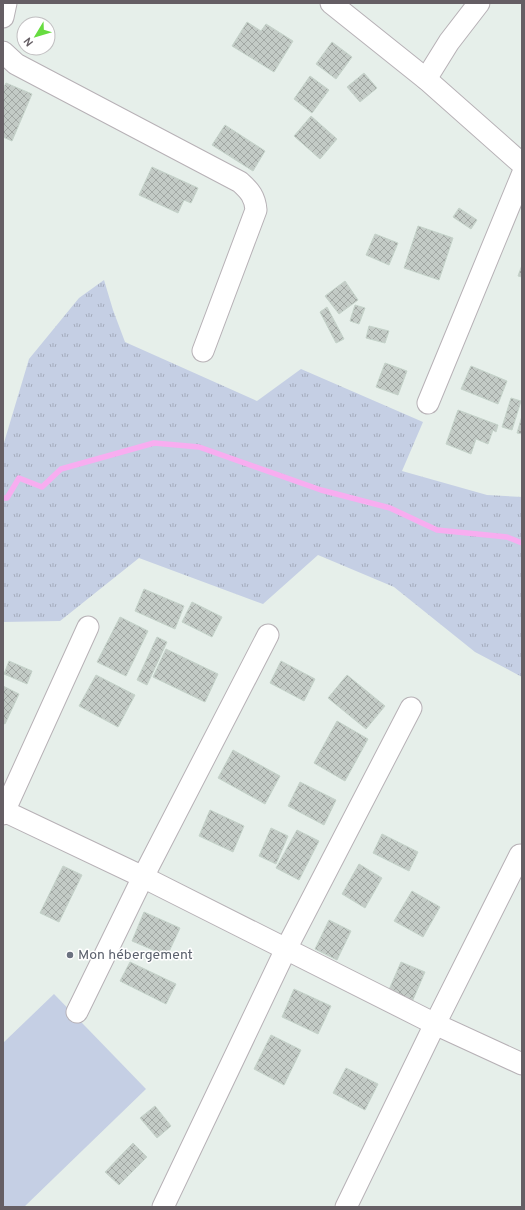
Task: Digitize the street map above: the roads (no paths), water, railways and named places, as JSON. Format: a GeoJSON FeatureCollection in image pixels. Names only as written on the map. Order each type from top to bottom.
{"type":"FeatureCollection","features":[{"type":"Feature","properties":{"kind":"street"},"geometry":{"type":"LineString","coordinates":[[3,17],[6,3]]}},
{"type":"Feature","properties":{"kind":"street"},"geometry":{"type":"LineString","coordinates":[[331,3],[426,79],[522,164]]}},
{"type":"Feature","properties":{"kind":"street"},"geometry":{"type":"LineString","coordinates":[[426,79],[449,42],[479,3]]}},
{"type":"Feature","properties":{"kind":"street"},"geometry":{"type":"LineString","coordinates":[[3,52],[16,64],[240,182],[250,192],[255,202],[256,210],[203,351]]}},
{"type":"Feature","properties":{"kind":"street"},"geometry":{"type":"LineString","coordinates":[[428,403],[522,175]]}},
{"type":"Feature","properties":{"kind":"street"},"geometry":{"type":"LineString","coordinates":[[88,627],[4,813],[143,877],[435,1024],[522,1064]]}},
{"type":"Feature","properties":{"kind":"street"},"geometry":{"type":"LineString","coordinates":[[77,1012],[143,877],[268,635]]}},
{"type":"Feature","properties":{"kind":"street"},"geometry":{"type":"LineString","coordinates":[[163,1207],[286,949],[411,708]]}},
{"type":"Feature","properties":{"kind":"street"},"geometry":{"type":"LineString","coordinates":[[346,1207],[435,1024],[520,855]]}},
{"type":"Feature","properties":{"kind":"waterway"},"geometry":{"type":"LineString","coordinates":[[3,498],[7,498],[19,478],[42,487],[61,469],[154,443],[199,447],[321,490],[390,508],[437,530],[507,537],[522,543]]}},
{"type":"Feature","properties":{"kind":"place","name":"Mon hébergement"},"geometry":{"type":"Point","coordinates":[70,955]}}]}
